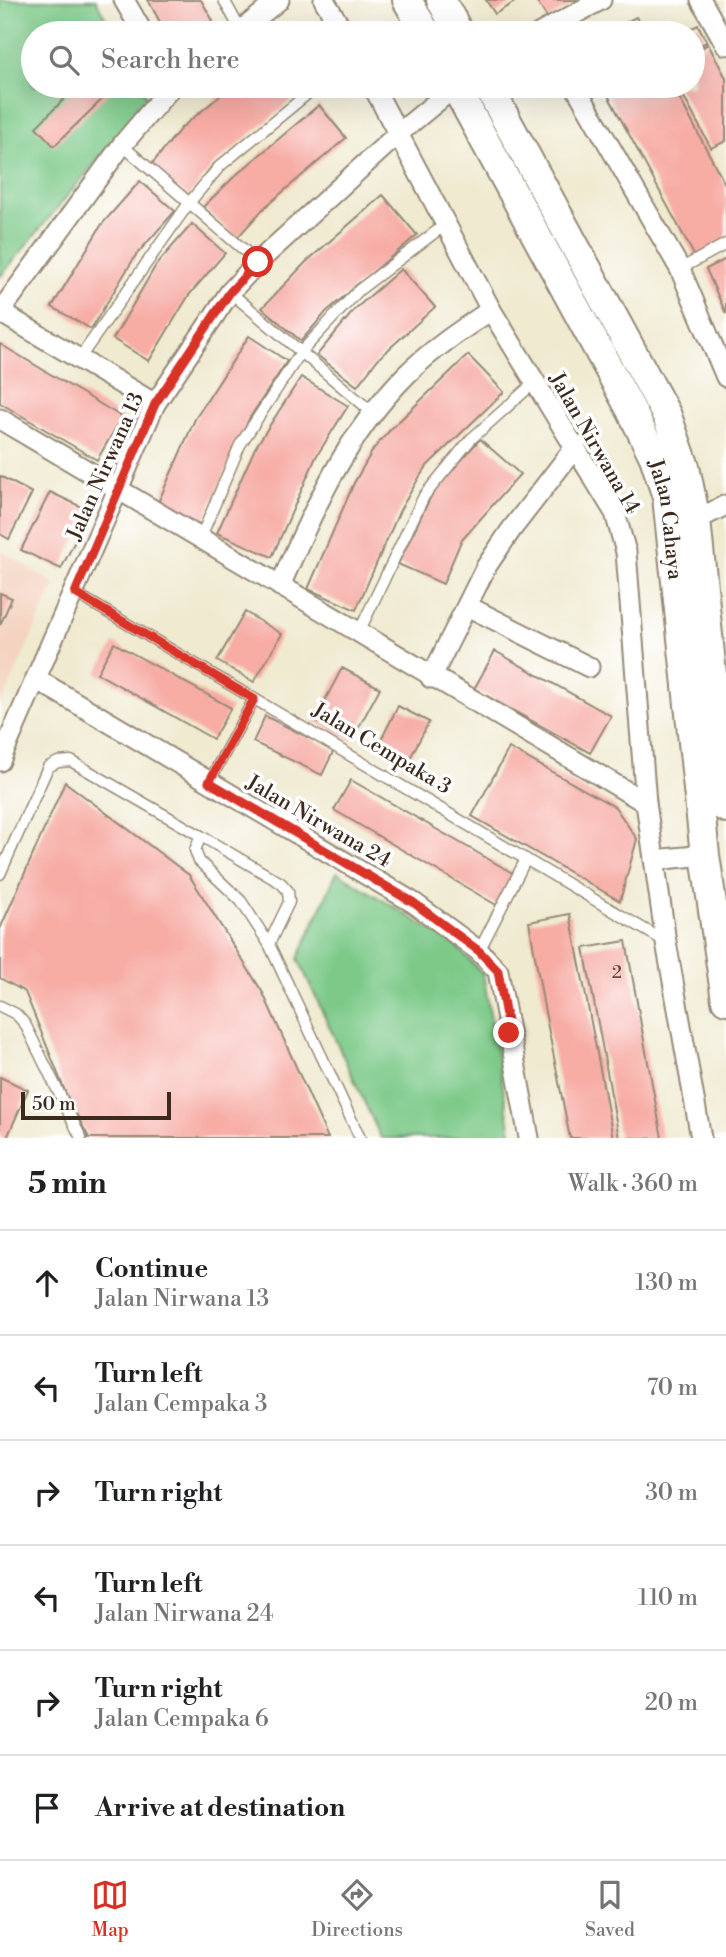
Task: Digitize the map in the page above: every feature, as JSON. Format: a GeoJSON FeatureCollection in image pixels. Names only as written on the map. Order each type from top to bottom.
{"type":"FeatureCollection","features":[{"type":"Feature","properties":{"kind":"main road"},"geometry":{"type":"LineString","coordinates":[[407,0],[419,21]]}},
{"type":"Feature","properties":{"kind":"main road"},"geometry":{"type":"LineString","coordinates":[[441,0],[452,21]]}},
{"type":"Feature","properties":{"kind":"main road","name":"Jalan Cahaya"},"geometry":{"type":"LineString","coordinates":[[462,98],[631,410],[657,467],[667,498],[705,855],[726,1000]]}},
{"type":"Feature","properties":{"kind":"main road","name":"Jalan Cahaya"},"geometry":{"type":"LineString","coordinates":[[495,98],[667,416],[685,467],[695,520],[726,808]]}},
{"type":"Feature","properties":{"kind":"street"},"geometry":{"type":"LineString","coordinates":[[124,0],[136,21]]}},
{"type":"Feature","properties":{"kind":"street"},"geometry":{"type":"LineString","coordinates":[[253,21],[279,0]]}},
{"type":"Feature","properties":{"kind":"street"},"geometry":{"type":"LineString","coordinates":[[324,0],[337,21]]}},
{"type":"Feature","properties":{"kind":"street"},"geometry":{"type":"LineString","coordinates":[[564,21],[601,0]]}},
{"type":"Feature","properties":{"kind":"street"},"geometry":{"type":"LineString","coordinates":[[701,0],[726,45]]}},
{"type":"Feature","properties":{"kind":"street"},"geometry":{"type":"LineString","coordinates":[[155,404],[0,312],[122,145],[162,98]]}},
{"type":"Feature","properties":{"kind":"street","name":"Jalan Nirwana 14"},"geometry":{"type":"LineString","coordinates":[[379,98],[491,310],[615,513],[626,552],[646,803],[654,860]]}},
{"type":"Feature","properties":{"kind":"street","name":"Jalan Nirwana 13"},"geometry":{"type":"LineString","coordinates":[[0,761],[155,404],[230,292],[258,262],[398,133],[441,98]]}},
{"type":"Feature","properties":{"kind":"street"},"geometry":{"type":"LineString","coordinates":[[582,98],[680,269],[726,377]]}},
{"type":"Feature","properties":{"kind":"street"},"geometry":{"type":"LineString","coordinates":[[280,586],[315,505],[372,412],[406,375],[442,344],[491,310]]}},
{"type":"Feature","properties":{"kind":"street"},"geometry":{"type":"LineString","coordinates":[[0,419],[431,678],[646,803]]}},
{"type":"Feature","properties":{"kind":"street"},"geometry":{"type":"LineString","coordinates":[[431,678],[486,567],[576,446]]}},
{"type":"Feature","properties":{"kind":"street"},"geometry":{"type":"LineString","coordinates":[[695,520],[726,505]]}},
{"type":"Feature","properties":{"kind":"street"},"geometry":{"type":"LineString","coordinates":[[467,606],[589,667]]}},
{"type":"Feature","properties":{"kind":"street","name":"Jalan Nirwana 24"},"geometry":{"type":"LineString","coordinates":[[36,679],[414,903],[479,951],[498,971],[529,1138]]}},
{"type":"Feature","properties":{"kind":"street"},"geometry":{"type":"LineString","coordinates":[[701,1138],[654,860],[705,855]]}},
{"type":"Feature","properties":{"kind":"lane"},"geometry":{"type":"LineString","coordinates":[[224,0],[234,21]]}},
{"type":"Feature","properties":{"kind":"lane"},"geometry":{"type":"LineString","coordinates":[[79,359],[189,203],[219,166],[302,98]]}},
{"type":"Feature","properties":{"kind":"lane"},"geometry":{"type":"LineString","coordinates":[[122,145],[258,262]]}},
{"type":"Feature","properties":{"kind":"lane"},"geometry":{"type":"LineString","coordinates":[[200,539],[240,445],[301,352],[359,290],[446,224]]}},
{"type":"Feature","properties":{"kind":"lane"},"geometry":{"type":"LineString","coordinates":[[680,269],[726,244]]}},
{"type":"Feature","properties":{"kind":"lane"},"geometry":{"type":"LineString","coordinates":[[230,292],[372,412]]}},
{"type":"Feature","properties":{"kind":"lane"},"geometry":{"type":"LineString","coordinates":[[358,633],[424,496],[471,439],[535,382]]}},
{"type":"Feature","properties":{"kind":"lane","name":"Jalan Cempaka 3"},"geometry":{"type":"LineString","coordinates":[[75,593],[666,942]]}},
{"type":"Feature","properties":{"kind":"lane"},"geometry":{"type":"LineString","coordinates":[[209,782],[254,699]]}},
{"type":"Feature","properties":{"kind":"lane"},"geometry":{"type":"LineString","coordinates":[[0,874],[48,767],[58,762],[71,761],[281,883],[288,891],[289,902],[269,944]]}},
{"type":"Feature","properties":{"kind":"lane"},"geometry":{"type":"LineString","coordinates":[[201,836],[195,850],[199,862],[241,901],[269,944],[360,1138]]}},
{"type":"Feature","properties":{"kind":"lane"},"geometry":{"type":"LineString","coordinates":[[479,951],[526,859]]}},
{"type":"Feature","properties":{"kind":"lane"},"geometry":{"type":"LineString","coordinates":[[0,1006],[16,1014],[25,1024],[81,1138]]}},
{"type":"Feature","properties":{"kind":"shaded area"},"geometry":{"type":"Polygon","coordinates":[[[0,550],[55,584],[0,707],[0,550]]]}},
{"type":"Feature","properties":{"kind":"green space"},"geometry":{"type":"Polygon","coordinates":[[[0,0],[96,0],[107,21],[21,21],[21,98],[148,99],[0,277],[0,0]]]}},
{"type":"Feature","properties":{"kind":"green space"},"geometry":{"type":"Polygon","coordinates":[[[337,872],[454,944],[483,974],[512,1138],[381,1138],[298,959],[337,872]]]}},
{"type":"Feature","properties":{"kind":"building"},"geometry":{"type":"Polygon","coordinates":[[[148,0],[201,0],[213,21],[159,21],[148,0]]]}},
{"type":"Feature","properties":{"kind":"building"},"geometry":{"type":"Polygon","coordinates":[[[486,0],[518,0],[495,14],[486,0]]]}},
{"type":"Feature","properties":{"kind":"building"},"geometry":{"type":"Polygon","coordinates":[[[536,0],[580,0],[548,19],[536,0]]]}},
{"type":"Feature","properties":{"kind":"building"},"geometry":{"type":"Polygon","coordinates":[[[708,44],[726,78],[726,141],[711,148],[684,98],[705,98],[705,46],[708,44]]]}},
{"type":"Feature","properties":{"kind":"building"},"geometry":{"type":"Polygon","coordinates":[[[65,98],[104,98],[54,146],[36,127],[65,98]]]}},
{"type":"Feature","properties":{"kind":"building"},"geometry":{"type":"Polygon","coordinates":[[[217,98],[294,98],[212,166],[188,197],[151,165],[181,128],[217,98]]]}},
{"type":"Feature","properties":{"kind":"building"},"geometry":{"type":"Polygon","coordinates":[[[609,98],[679,98],[726,186],[726,240],[695,257],[609,98]]]}},
{"type":"Feature","properties":{"kind":"building"},"geometry":{"type":"Polygon","coordinates":[[[319,105],[346,138],[264,208],[237,238],[203,207],[236,175],[319,105]]]}},
{"type":"Feature","properties":{"kind":"building"},"geometry":{"type":"Polygon","coordinates":[[[140,181],[175,211],[136,255],[91,329],[52,307],[102,224],[140,181]]]}},
{"type":"Feature","properties":{"kind":"building"},"geometry":{"type":"Polygon","coordinates":[[[383,195],[417,235],[327,311],[301,341],[262,308],[306,262],[383,195]]]}},
{"type":"Feature","properties":{"kind":"building"},"geometry":{"type":"Polygon","coordinates":[[[192,224],[225,253],[189,295],[149,361],[113,339],[156,265],[192,224]]]}},
{"type":"Feature","properties":{"kind":"building"},"geometry":{"type":"Polygon","coordinates":[[[726,259],[726,314],[706,269],[726,259]]]}},
{"type":"Feature","properties":{"kind":"building"},"geometry":{"type":"Polygon","coordinates":[[[401,269],[435,307],[378,359],[357,386],[317,355],[355,309],[401,269]]]}},
{"type":"Feature","properties":{"kind":"building"},"geometry":{"type":"Polygon","coordinates":[[[249,336],[287,361],[249,419],[202,525],[157,505],[195,419],[249,336]]]}},
{"type":"Feature","properties":{"kind":"building"},"geometry":{"type":"Polygon","coordinates":[[[0,344],[122,417],[97,460],[0,403],[0,344]]]}},
{"type":"Feature","properties":{"kind":"building"},"geometry":{"type":"Polygon","coordinates":[[[468,355],[504,392],[428,465],[420,476],[400,510],[356,610],[308,589],[354,483],[374,448],[468,355]]]}},
{"type":"Feature","properties":{"kind":"building"},"geometry":{"type":"Polygon","coordinates":[[[301,377],[348,406],[316,457],[272,557],[217,533],[255,448],[301,377]]]}},
{"type":"Feature","properties":{"kind":"building"},"geometry":{"type":"Polygon","coordinates":[[[480,439],[520,474],[461,541],[443,584],[398,564],[433,492],[480,439]]]}},
{"type":"Feature","properties":{"kind":"building"},"geometry":{"type":"Polygon","coordinates":[[[0,476],[32,493],[9,539],[0,534],[0,476]]]}},
{"type":"Feature","properties":{"kind":"building"},"geometry":{"type":"Polygon","coordinates":[[[50,492],[90,511],[61,569],[21,550],[50,492]]]}},
{"type":"Feature","properties":{"kind":"building"},"geometry":{"type":"Polygon","coordinates":[[[0,593],[12,598],[0,625],[0,593]]]}},
{"type":"Feature","properties":{"kind":"building"},"geometry":{"type":"Polygon","coordinates":[[[245,612],[282,634],[254,682],[217,661],[245,612]]]}},
{"type":"Feature","properties":{"kind":"building"},"geometry":{"type":"Polygon","coordinates":[[[114,643],[231,708],[213,739],[97,673],[114,643]]]}},
{"type":"Feature","properties":{"kind":"building"},"geometry":{"type":"Polygon","coordinates":[[[495,651],[611,716],[590,753],[474,689],[495,651]]]}},
{"type":"Feature","properties":{"kind":"building"},"geometry":{"type":"Polygon","coordinates":[[[342,668],[380,688],[352,740],[314,721],[342,668]]]}},
{"type":"Feature","properties":{"kind":"building"},"geometry":{"type":"Polygon","coordinates":[[[398,706],[429,722],[407,764],[377,748],[398,706]]]}},
{"type":"Feature","properties":{"kind":"building"},"geometry":{"type":"Polygon","coordinates":[[[265,716],[334,750],[322,775],[253,742],[265,716]]]}},
{"type":"Feature","properties":{"kind":"building"},"geometry":{"type":"Polygon","coordinates":[[[509,748],[615,807],[637,839],[620,901],[472,816],[509,748]]]}},
{"type":"Feature","properties":{"kind":"building"},"geometry":{"type":"Polygon","coordinates":[[[351,780],[516,875],[498,906],[334,810],[351,780]]]}},
{"type":"Feature","properties":{"kind":"building"},"geometry":{"type":"Polygon","coordinates":[[[65,782],[189,875],[263,993],[328,1138],[89,1138],[67,1096],[25,992],[0,978],[0,929],[65,782]]]}},
{"type":"Feature","properties":{"kind":"building"},"geometry":{"type":"Polygon","coordinates":[[[570,914],[613,1138],[570,1138],[544,1007],[529,922],[570,914]]]}},
{"type":"Feature","properties":{"kind":"building"},"geometry":{"type":"Polygon","coordinates":[[[626,941],[662,1138],[619,1138],[584,948],[626,941]]]}},
{"type":"Feature","properties":{"kind":"building"},"geometry":{"type":"Polygon","coordinates":[[[0,1077],[28,1090],[7,1138],[0,1138],[0,1077]]]}},
{"type":"Feature","properties":{"kind":"route"},"geometry":{"type":"LineString","coordinates":[[258,262],[230,292],[155,404],[75,593],[254,699],[209,782],[414,903],[479,951],[498,971],[509,1033]]}}]}
